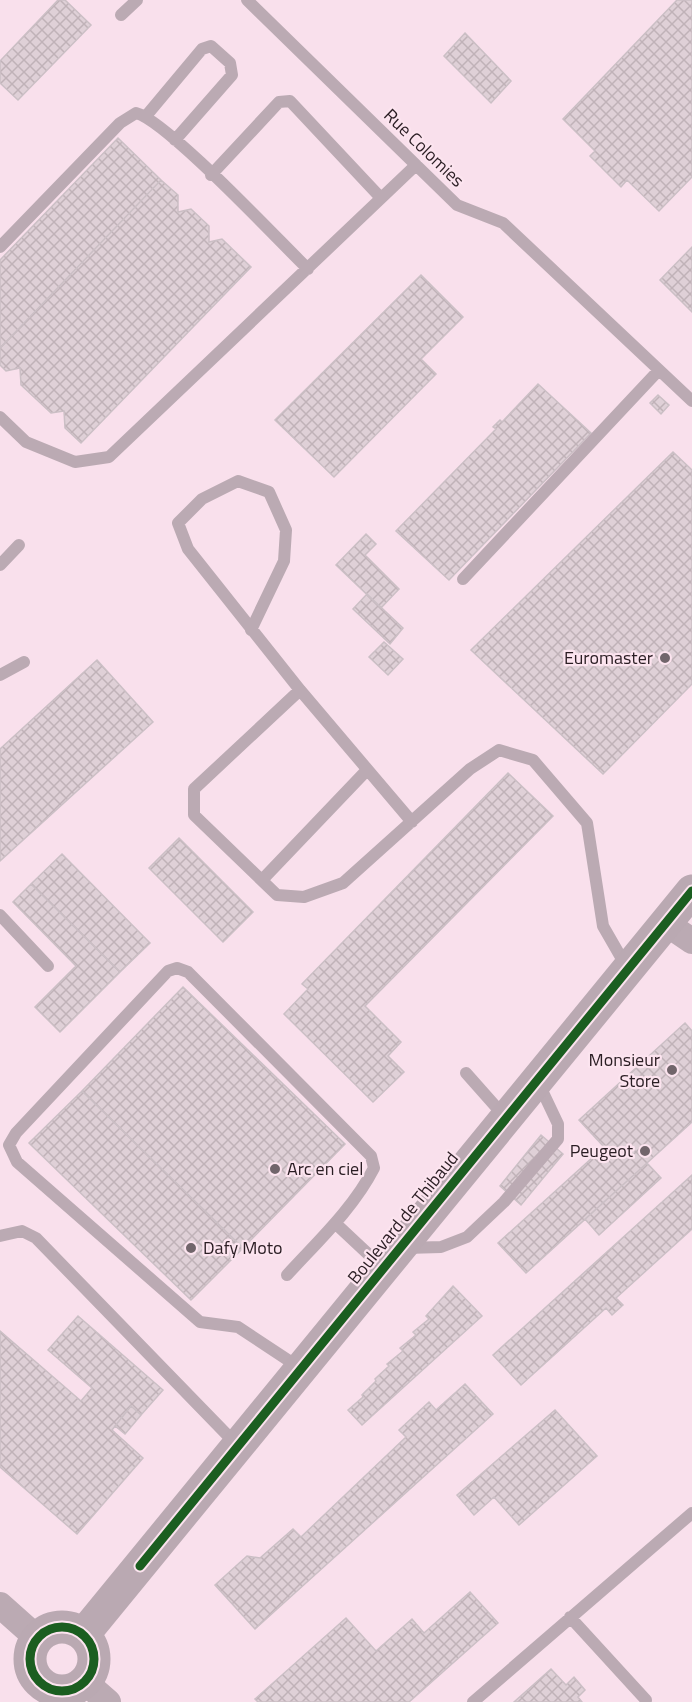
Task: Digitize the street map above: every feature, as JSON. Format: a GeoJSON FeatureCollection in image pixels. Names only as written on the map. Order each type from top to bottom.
{"type":"FeatureCollection","features":[{"type":"Feature","properties":{"kind":"street","name":"Boulevard de Thibaud"},"geometry":{"type":"LineString","coordinates":[[83,1635],[628,970],[679,932],[692,891]]}},
{"type":"Feature","properties":{"kind":"street"},"geometry":{"type":"LineString","coordinates":[[0,1605],[37,1638]]}},
{"type":"Feature","properties":{"kind":"street"},"geometry":{"type":"LineString","coordinates":[[64,1627],[83,1635],[94,1653],[97,1692],[50,1690],[36,1694],[30,1667],[32,1647],[37,1638],[45,1631],[64,1627]]}},
{"type":"Feature","properties":{"kind":"lane"},"geometry":{"type":"LineString","coordinates":[[121,15],[137,0]]}},
{"type":"Feature","properties":{"kind":"lane","name":"Rue Colomies"},"geometry":{"type":"LineString","coordinates":[[247,0],[457,205],[503,223],[659,370],[690,396]]}},
{"type":"Feature","properties":{"kind":"lane"},"geometry":{"type":"LineString","coordinates":[[146,116],[202,49],[211,46],[230,63],[232,75],[176,140]]}},
{"type":"Feature","properties":{"kind":"lane"},"geometry":{"type":"LineString","coordinates":[[211,175],[279,102],[290,101],[381,198]]}},
{"type":"Feature","properties":{"kind":"lane"},"geometry":{"type":"LineString","coordinates":[[0,247],[120,123],[136,114],[146,116],[176,140],[308,269]]}},
{"type":"Feature","properties":{"kind":"lane"},"geometry":{"type":"LineString","coordinates":[[0,417],[26,442],[75,462],[109,457],[416,165]]}},
{"type":"Feature","properties":{"kind":"lane"},"geometry":{"type":"LineString","coordinates":[[463,579],[659,370]]}},
{"type":"Feature","properties":{"kind":"lane"},"geometry":{"type":"LineString","coordinates":[[251,630],[284,561],[286,530],[269,492],[238,481],[202,499],[178,523],[188,549],[251,630],[300,690],[412,822]]}},
{"type":"Feature","properties":{"kind":"lane"},"geometry":{"type":"LineString","coordinates":[[0,565],[19,546]]}},
{"type":"Feature","properties":{"kind":"lane"},"geometry":{"type":"LineString","coordinates":[[0,675],[24,662]]}},
{"type":"Feature","properties":{"kind":"lane"},"geometry":{"type":"LineString","coordinates":[[300,690],[194,789],[194,815],[277,895],[304,897],[343,884],[470,769],[499,750],[533,760],[588,823],[603,926],[628,970]]}},
{"type":"Feature","properties":{"kind":"lane"},"geometry":{"type":"LineString","coordinates":[[262,880],[367,770]]}},
{"type":"Feature","properties":{"kind":"lane"},"geometry":{"type":"LineString","coordinates":[[0,915],[48,966]]}},
{"type":"Feature","properties":{"kind":"lane"},"geometry":{"type":"LineString","coordinates":[[286,1275],[335,1223],[367,1183],[374,1168],[371,1156],[188,972],[177,968],[168,971],[16,1133],[9,1145],[17,1162],[200,1322],[238,1327],[301,1369]]}},
{"type":"Feature","properties":{"kind":"lane"},"geometry":{"type":"LineString","coordinates":[[466,1073],[506,1118]]}},
{"type":"Feature","properties":{"kind":"lane"},"geometry":{"type":"LineString","coordinates":[[335,1223],[391,1258],[441,1247],[467,1238],[504,1202],[558,1139],[558,1124],[537,1080]]}},
{"type":"Feature","properties":{"kind":"lane"},"geometry":{"type":"LineString","coordinates":[[0,1236],[22,1231],[36,1238],[238,1446]]}},
{"type":"Feature","properties":{"kind":"lane"},"geometry":{"type":"LineString","coordinates":[[473,1702],[692,1513]]}},
{"type":"Feature","properties":{"kind":"lane"},"geometry":{"type":"LineString","coordinates":[[570,1617],[646,1700]]}},
{"type":"Feature","properties":{"kind":"shaded area"},"geometry":{"type":"Polygon","coordinates":[[[0,0],[692,0],[692,1702],[0,1702],[0,0]]]}},
{"type":"Feature","properties":{"kind":"building"},"geometry":{"type":"Polygon","coordinates":[[[58,0],[65,0],[91,25],[18,100],[0,83],[0,61],[58,0]]]}},
{"type":"Feature","properties":{"kind":"building"},"geometry":{"type":"Polygon","coordinates":[[[677,0],[692,0],[692,177],[659,211],[627,180],[621,187],[590,156],[595,151],[563,119],[677,0]]]}},
{"type":"Feature","properties":{"kind":"building"},"geometry":{"type":"Polygon","coordinates":[[[465,33],[511,81],[491,103],[444,56],[465,33]]]}},
{"type":"Feature","properties":{"kind":"building"},"geometry":{"type":"Polygon","coordinates":[[[118,138],[161,180],[0,348],[0,260],[118,138]]]}},
{"type":"Feature","properties":{"kind":"building"},"geometry":{"type":"Polygon","coordinates":[[[161,180],[178,195],[178,212],[191,209],[209,226],[209,242],[222,239],[251,267],[81,443],[65,428],[64,411],[51,413],[21,385],[20,368],[6,371],[0,365],[0,348],[161,180]]]}},
{"type":"Feature","properties":{"kind":"building"},"geometry":{"type":"Polygon","coordinates":[[[692,247],[692,312],[660,280],[692,247]]]}},
{"type":"Feature","properties":{"kind":"building"},"geometry":{"type":"Polygon","coordinates":[[[421,275],[463,317],[421,359],[436,374],[334,477],[275,420],[421,275]]]}},
{"type":"Feature","properties":{"kind":"building"},"geometry":{"type":"Polygon","coordinates":[[[538,384],[591,433],[449,580],[396,531],[496,429],[493,427],[500,420],[502,422],[538,384]]]}},
{"type":"Feature","properties":{"kind":"building"},"geometry":{"type":"Polygon","coordinates":[[[658,395],[669,405],[661,414],[650,403],[658,395]]]}},
{"type":"Feature","properties":{"kind":"building"},"geometry":{"type":"Polygon","coordinates":[[[673,452],[692,470],[692,684],[603,774],[471,650],[673,452]]]}},
{"type":"Feature","properties":{"kind":"building"},"geometry":{"type":"Polygon","coordinates":[[[366,534],[376,544],[365,555],[399,589],[381,608],[336,565],[366,534]]]}},
{"type":"Feature","properties":{"kind":"building"},"geometry":{"type":"Polygon","coordinates":[[[367,594],[403,628],[390,644],[353,609],[367,594]]]}},
{"type":"Feature","properties":{"kind":"building"},"geometry":{"type":"Polygon","coordinates":[[[384,642],[403,659],[388,675],[369,657],[384,642]]]}},
{"type":"Feature","properties":{"kind":"building"},"geometry":{"type":"Polygon","coordinates":[[[97,660],[153,722],[0,861],[0,749],[97,660]]]}},
{"type":"Feature","properties":{"kind":"building"},"geometry":{"type":"Polygon","coordinates":[[[508,773],[553,816],[365,1006],[401,1042],[388,1056],[404,1072],[373,1102],[284,1014],[308,989],[302,984],[508,773]]]}},
{"type":"Feature","properties":{"kind":"building"},"geometry":{"type":"Polygon","coordinates":[[[179,838],[253,912],[223,942],[149,868],[179,838]]]}},
{"type":"Feature","properties":{"kind":"building"},"geometry":{"type":"Polygon","coordinates":[[[62,854],[150,943],[120,972],[31,884],[62,854]]]}},
{"type":"Feature","properties":{"kind":"building"},"geometry":{"type":"Polygon","coordinates":[[[31,884],[120,972],[60,1032],[35,1007],[76,966],[13,902],[31,884]]]}},
{"type":"Feature","properties":{"kind":"building"},"geometry":{"type":"Polygon","coordinates":[[[183,987],[345,1144],[243,1248],[82,1091],[183,987]]]}},
{"type":"Feature","properties":{"kind":"building"},"geometry":{"type":"Polygon","coordinates":[[[685,1023],[692,1031],[692,1122],[526,1273],[498,1243],[604,1147],[579,1120],[685,1023]]]}},
{"type":"Feature","properties":{"kind":"building"},"geometry":{"type":"Polygon","coordinates":[[[82,1091],[243,1248],[191,1300],[29,1143],[82,1091]]]}},
{"type":"Feature","properties":{"kind":"building"},"geometry":{"type":"Polygon","coordinates":[[[541,1135],[563,1154],[521,1205],[500,1186],[541,1135]]]}},
{"type":"Feature","properties":{"kind":"building"},"geometry":{"type":"Polygon","coordinates":[[[647,1163],[661,1178],[599,1235],[585,1219],[647,1163]]]}},
{"type":"Feature","properties":{"kind":"building"},"geometry":{"type":"Polygon","coordinates":[[[692,1175],[692,1229],[616,1298],[623,1305],[612,1315],[606,1308],[521,1385],[493,1355],[692,1175]]]}},
{"type":"Feature","properties":{"kind":"building"},"geometry":{"type":"Polygon","coordinates":[[[453,1286],[482,1316],[362,1425],[348,1410],[363,1397],[362,1395],[376,1381],[375,1379],[389,1366],[387,1364],[403,1351],[400,1348],[416,1335],[413,1332],[429,1319],[426,1316],[453,1286]]]}},
{"type":"Feature","properties":{"kind":"building"},"geometry":{"type":"Polygon","coordinates":[[[78,1316],[163,1390],[141,1415],[131,1406],[112,1430],[143,1458],[77,1534],[0,1467],[0,1331],[81,1401],[92,1388],[48,1350],[78,1316]]]}},
{"type":"Feature","properties":{"kind":"building"},"geometry":{"type":"Polygon","coordinates":[[[465,1384],[493,1414],[255,1629],[215,1585],[247,1556],[260,1558],[293,1529],[301,1537],[406,1437],[399,1430],[429,1402],[436,1410],[465,1384]]]}},
{"type":"Feature","properties":{"kind":"building"},"geometry":{"type":"Polygon","coordinates":[[[131,1406],[141,1415],[125,1434],[115,1426],[131,1406]]]}},
{"type":"Feature","properties":{"kind":"building"},"geometry":{"type":"Polygon","coordinates":[[[555,1410],[597,1456],[519,1525],[494,1497],[474,1515],[457,1495],[555,1410]]]}},
{"type":"Feature","properties":{"kind":"building"},"geometry":{"type":"Polygon","coordinates":[[[470,1592],[498,1623],[409,1702],[258,1702],[255,1699],[346,1618],[376,1651],[412,1619],[424,1633],[470,1592]]]}},
{"type":"Feature","properties":{"kind":"building"},"geometry":{"type":"Polygon","coordinates":[[[551,1669],[566,1685],[574,1677],[585,1690],[578,1697],[582,1702],[514,1702],[551,1669]]]}},
{"type":"Feature","properties":{"kind":"cycle path"},"geometry":{"type":"LineString","coordinates":[[140,1566],[692,891]]}},
{"type":"Feature","properties":{"kind":"cycle path"},"geometry":{"type":"LineString","coordinates":[[56,1627],[68,1627],[85,1636],[92,1647],[94,1659],[92,1671],[85,1682],[68,1691],[56,1691],[44,1686],[35,1677],[30,1665],[30,1653],[35,1641],[44,1632],[56,1627]]}},
{"type":"Feature","properties":{"kind":"place","name":"Euromaster"},"geometry":{"type":"Point","coordinates":[665,658]}},
{"type":"Feature","properties":{"kind":"place","name":"Monsieur Store"},"geometry":{"type":"Point","coordinates":[672,1070]}},
{"type":"Feature","properties":{"kind":"place","name":"Peugeot"},"geometry":{"type":"Point","coordinates":[645,1151]}},
{"type":"Feature","properties":{"kind":"place","name":"Arc en ciel"},"geometry":{"type":"Point","coordinates":[275,1169]}},
{"type":"Feature","properties":{"kind":"place","name":"Dafy Moto"},"geometry":{"type":"Point","coordinates":[191,1248]}}]}
